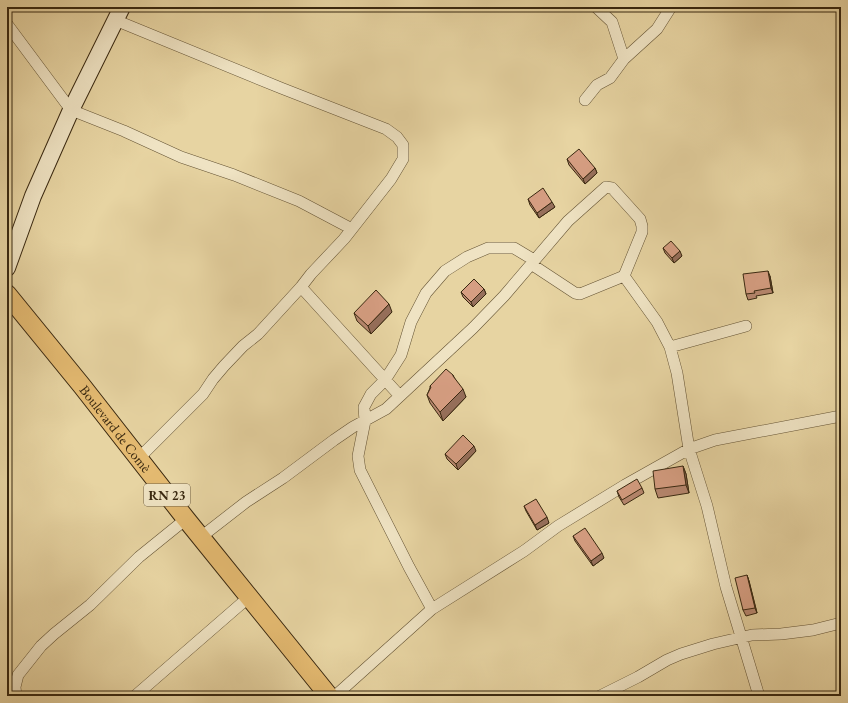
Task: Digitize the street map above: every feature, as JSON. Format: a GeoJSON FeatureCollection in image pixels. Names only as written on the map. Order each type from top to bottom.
{"type":"FeatureCollection","features":[{"type":"Feature","properties":{"kind":"main road","name":"Boulevard de Comè"},"geometry":{"type":"LineString","coordinates":[[7,294],[82,386],[186,519],[202,537],[328,696]]}},
{"type":"Feature","properties":{"kind":"street"},"geometry":{"type":"LineString","coordinates":[[596,7],[612,22],[624,59]]}},
{"type":"Feature","properties":{"kind":"street"},"geometry":{"type":"LineString","coordinates":[[585,100],[597,85],[610,78],[624,59],[656,29],[671,7]]}},
{"type":"Feature","properties":{"kind":"street"},"geometry":{"type":"LineString","coordinates":[[7,268],[33,196],[71,110],[119,14],[281,88],[386,130],[397,137],[403,145],[403,158],[391,179],[352,229],[258,334],[243,346],[224,366],[213,379],[204,394],[139,458]]}},
{"type":"Feature","properties":{"kind":"street"},"geometry":{"type":"LineString","coordinates":[[7,24],[71,110],[124,131],[181,157],[234,175],[299,201],[352,229]]}},
{"type":"Feature","properties":{"kind":"street"},"geometry":{"type":"LineString","coordinates":[[202,537],[246,502],[296,469],[334,440],[353,427],[366,421],[386,408],[473,328],[504,296],[533,262],[568,221],[606,186],[609,187],[640,219],[642,226],[642,232],[638,244],[624,276],[580,294],[575,293],[533,262],[514,248],[488,248],[467,257],[445,272],[426,293],[411,322],[401,355],[385,380],[370,394],[364,407],[366,421],[358,456],[360,470],[432,609]]}},
{"type":"Feature","properties":{"kind":"street"},"geometry":{"type":"LineString","coordinates":[[624,276],[657,322],[670,347],[677,373],[689,449],[706,506],[726,587],[759,696]]}},
{"type":"Feature","properties":{"kind":"street"},"geometry":{"type":"LineString","coordinates":[[301,287],[399,396]]}},
{"type":"Feature","properties":{"kind":"street"},"geometry":{"type":"LineString","coordinates":[[670,347],[746,326]]}},
{"type":"Feature","properties":{"kind":"street"},"geometry":{"type":"LineString","coordinates":[[335,696],[432,609],[524,551],[558,526],[625,485],[689,449],[715,440],[841,416]]}},
{"type":"Feature","properties":{"kind":"street"},"geometry":{"type":"LineString","coordinates":[[16,696],[15,687],[18,674],[41,646],[90,605],[139,557],[186,519]]}},
{"type":"Feature","properties":{"kind":"street"},"geometry":{"type":"LineString","coordinates":[[135,696],[249,597]]}},
{"type":"Feature","properties":{"kind":"street"},"geometry":{"type":"LineString","coordinates":[[600,696],[681,654],[720,642],[752,635],[781,634],[812,630],[841,623]]}},
{"type":"Feature","properties":{"kind":"building"},"geometry":{"type":"Polygon","coordinates":[[[579,149],[595,168],[583,179],[567,159],[579,149]]]}},
{"type":"Feature","properties":{"kind":"building"},"geometry":{"type":"Polygon","coordinates":[[[543,188],[552,202],[537,213],[528,199],[543,188]]]}},
{"type":"Feature","properties":{"kind":"building"},"geometry":{"type":"Polygon","coordinates":[[[671,241],[680,251],[672,258],[663,248],[671,241]]]}},
{"type":"Feature","properties":{"kind":"building"},"geometry":{"type":"Polygon","coordinates":[[[768,271],[771,288],[746,294],[743,274],[768,271]]]}},
{"type":"Feature","properties":{"kind":"building"},"geometry":{"type":"Polygon","coordinates":[[[474,279],[484,289],[471,302],[461,292],[474,279]]]}},
{"type":"Feature","properties":{"kind":"building"},"geometry":{"type":"Polygon","coordinates":[[[376,290],[389,304],[368,326],[354,313],[376,290]]]}},
{"type":"Feature","properties":{"kind":"building"},"geometry":{"type":"Polygon","coordinates":[[[446,369],[453,375],[463,389],[440,412],[427,395],[431,387],[430,386],[446,369]]]}},
{"type":"Feature","properties":{"kind":"building"},"geometry":{"type":"Polygon","coordinates":[[[463,435],[474,446],[456,464],[445,454],[463,435]]]}},
{"type":"Feature","properties":{"kind":"building"},"geometry":{"type":"Polygon","coordinates":[[[683,466],[686,485],[655,489],[653,471],[683,466]]]}},
{"type":"Feature","properties":{"kind":"building"},"geometry":{"type":"Polygon","coordinates":[[[637,479],[642,488],[622,500],[617,491],[637,479]]]}},
{"type":"Feature","properties":{"kind":"building"},"geometry":{"type":"Polygon","coordinates":[[[536,499],[547,517],[535,525],[524,506],[536,499]]]}},
{"type":"Feature","properties":{"kind":"building"},"geometry":{"type":"Polygon","coordinates":[[[585,528],[602,553],[591,561],[573,536],[585,528]]]}},
{"type":"Feature","properties":{"kind":"building"},"geometry":{"type":"Polygon","coordinates":[[[747,575],[755,608],[743,610],[735,578],[747,575]]]}}]}
